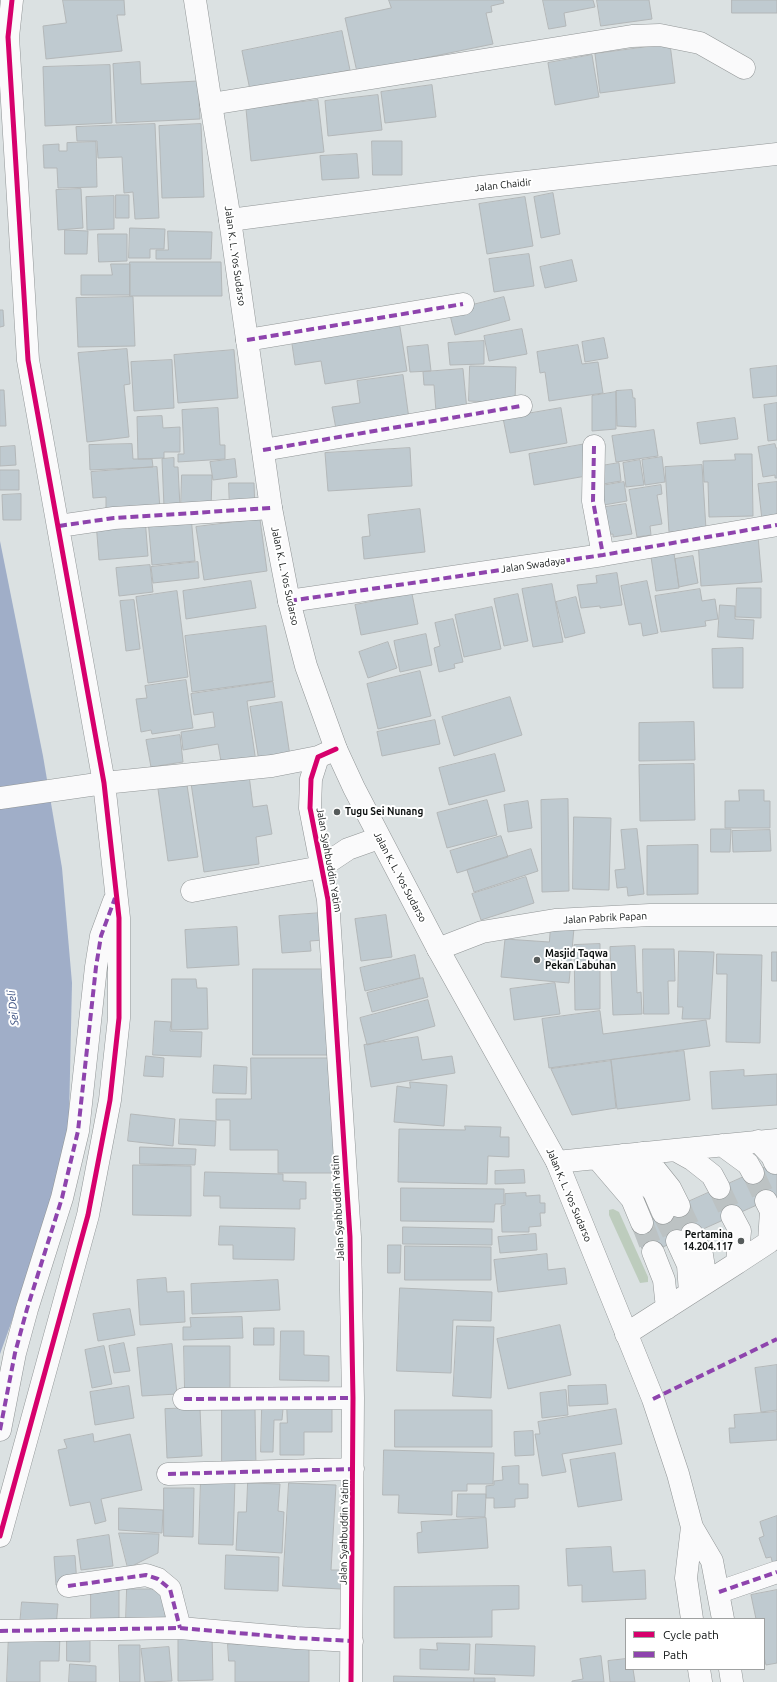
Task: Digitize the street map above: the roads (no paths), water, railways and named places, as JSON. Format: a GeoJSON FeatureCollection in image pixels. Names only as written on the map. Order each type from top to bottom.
{"type":"FeatureCollection","features":[{"type":"Feature","properties":{"kind":"main road"},"geometry":{"type":"LineString","coordinates":[[0,1536],[88,1215],[110,1100],[119,1018],[120,918],[95,784],[58,526],[28,360],[8,37],[12,0]]}},
{"type":"Feature","properties":{"kind":"main road","name":"Jalan K. L. Yos Sudarso"},"geometry":{"type":"LineString","coordinates":[[195,0],[230,220],[271,508],[289,601],[327,753],[379,838],[438,949],[557,1162],[653,1399],[678,1474],[692,1527],[712,1560],[723,1618]]}},
{"type":"Feature","properties":{"kind":"main road"},"geometry":{"type":"LineString","coordinates":[[211,104],[632,36],[660,35],[700,43],[744,68]]}},
{"type":"Feature","properties":{"kind":"main road","name":"Jalan Chaidir"},"geometry":{"type":"LineString","coordinates":[[230,220],[482,187],[777,154]]}},
{"type":"Feature","properties":{"kind":"main road"},"geometry":{"type":"LineString","coordinates":[[247,340],[463,304]]}},
{"type":"Feature","properties":{"kind":"main road"},"geometry":{"type":"LineString","coordinates":[[263,450],[521,406]]}},
{"type":"Feature","properties":{"kind":"main road"},"geometry":{"type":"LineString","coordinates":[[594,446],[593,500],[603,555]]}},
{"type":"Feature","properties":{"kind":"main road"},"geometry":{"type":"LineString","coordinates":[[58,526],[114,518],[271,508]]}},
{"type":"Feature","properties":{"kind":"main road","name":"Jalan Swadaya"},"geometry":{"type":"LineString","coordinates":[[289,601],[603,555],[777,525]]}},
{"type":"Feature","properties":{"kind":"main road"},"geometry":{"type":"LineString","coordinates":[[0,798],[95,784],[272,766],[327,753]]}},
{"type":"Feature","properties":{"kind":"main road","name":"Jalan Syahbuddin Yatim"},"geometry":{"type":"LineString","coordinates":[[327,753],[311,779],[310,808],[328,900],[350,1237],[353,1398],[351,1682]]}},
{"type":"Feature","properties":{"kind":"main road"},"geometry":{"type":"LineString","coordinates":[[192,891],[321,867],[348,849],[379,838]]}},
{"type":"Feature","properties":{"kind":"main road"},"geometry":{"type":"LineString","coordinates":[[0,1430],[15,1353],[27,1309],[62,1198],[78,1131],[96,967],[101,936],[116,892]]}},
{"type":"Feature","properties":{"kind":"main road","name":"Jalan Pabrik Papan"},"geometry":{"type":"LineString","coordinates":[[438,949],[482,932],[555,920],[650,915],[777,914]]}},
{"type":"Feature","properties":{"kind":"main road"},"geometry":{"type":"LineString","coordinates":[[557,1162],[767,1141],[775,1163]]}},
{"type":"Feature","properties":{"kind":"main road"},"geometry":{"type":"LineString","coordinates":[[722,1145],[748,1164],[753,1173]]}},
{"type":"Feature","properties":{"kind":"main road"},"geometry":{"type":"LineString","coordinates":[[675,1150],[693,1160],[712,1175],[719,1188]]}},
{"type":"Feature","properties":{"kind":"main road"},"geometry":{"type":"LineString","coordinates":[[632,1154],[654,1192],[671,1209]]}},
{"type":"Feature","properties":{"kind":"main road"},"geometry":{"type":"LineString","coordinates":[[598,1158],[632,1199],[642,1223]]}},
{"type":"Feature","properties":{"kind":"main road"},"geometry":{"type":"LineString","coordinates":[[626,1334],[773,1239],[771,1211],[766,1201]]}},
{"type":"Feature","properties":{"kind":"main road"},"geometry":{"type":"LineString","coordinates":[[732,1216],[740,1231],[737,1263]]}},
{"type":"Feature","properties":{"kind":"main road"},"geometry":{"type":"LineString","coordinates":[[684,1237],[702,1256],[698,1287]]}},
{"type":"Feature","properties":{"kind":"main road"},"geometry":{"type":"LineString","coordinates":[[653,1252],[664,1280],[667,1308]]}},
{"type":"Feature","properties":{"kind":"main road"},"geometry":{"type":"LineString","coordinates":[[184,1399],[353,1398]]}},
{"type":"Feature","properties":{"kind":"main road"},"geometry":{"type":"LineString","coordinates":[[168,1474],[353,1469]]}},
{"type":"Feature","properties":{"kind":"main road","name":"Jalan K. L. Yos Sudarso"},"geometry":{"type":"LineString","coordinates":[[692,1527],[686,1578],[692,1618]]}},
{"type":"Feature","properties":{"kind":"main road"},"geometry":{"type":"LineString","coordinates":[[719,1592],[777,1572]]}},
{"type":"Feature","properties":{"kind":"main road"},"geometry":{"type":"LineString","coordinates":[[68,1586],[146,1575],[158,1579],[170,1589],[180,1628]]}},
{"type":"Feature","properties":{"kind":"main road"},"geometry":{"type":"LineString","coordinates":[[0,1631],[180,1628],[296,1638],[352,1641]]}},
{"type":"Feature","properties":{"kind":"main road"},"geometry":{"type":"LineString","coordinates":[[699,1670],[701,1682]]}},
{"type":"Feature","properties":{"kind":"main road"},"geometry":{"type":"LineString","coordinates":[[730,1670],[732,1682]]}},
{"type":"Feature","properties":{"kind":"water","name":"Sei Deli"},"geometry":{"type":"Polygon","coordinates":[[[0,541],[43,756],[62,868],[72,983],[69,1118],[56,1198],[0,1354],[0,541]]]}},
{"type":"Feature","properties":{"kind":"tunnel"},"geometry":{"type":"LineString","coordinates":[[753,1173],[766,1201]]}},
{"type":"Feature","properties":{"kind":"tunnel"},"geometry":{"type":"LineString","coordinates":[[719,1188],[732,1216]]}},
{"type":"Feature","properties":{"kind":"tunnel"},"geometry":{"type":"LineString","coordinates":[[679,1206],[692,1234]]}},
{"type":"Feature","properties":{"kind":"tunnel"},"geometry":{"type":"LineString","coordinates":[[663,1213],[677,1241]]}},
{"type":"Feature","properties":{"kind":"tunnel"},"geometry":{"type":"LineString","coordinates":[[642,1223],[653,1252]]}},
{"type":"Feature","properties":{"kind":"place","name":"Tugu Sei Nunang"},"geometry":{"type":"Point","coordinates":[337,812]}},
{"type":"Feature","properties":{"kind":"place","name":"Masjid Taqwa Pekan Labuhan"},"geometry":{"type":"Point","coordinates":[537,960]}},
{"type":"Feature","properties":{"kind":"place","name":"Pertamina 14.204.117"},"geometry":{"type":"Point","coordinates":[741,1241]}}]}
